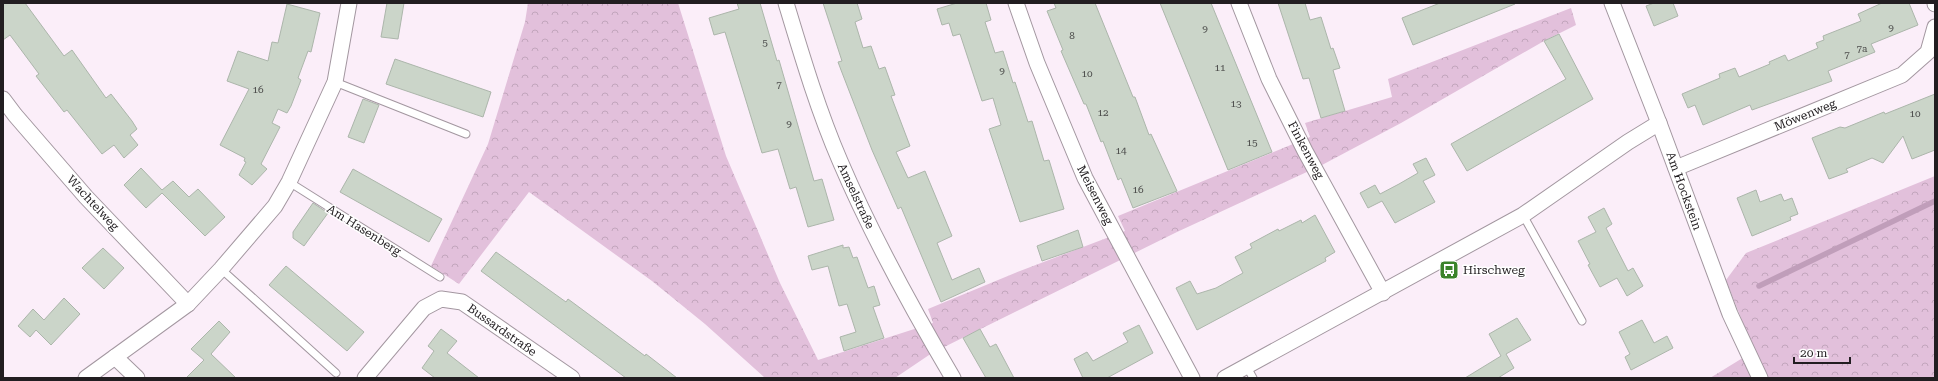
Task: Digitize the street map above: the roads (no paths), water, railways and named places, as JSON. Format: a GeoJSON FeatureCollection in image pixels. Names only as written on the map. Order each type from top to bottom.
{"type":"FeatureCollection","features":[{"type":"Feature","properties":{"kind":"street"},"geometry":{"type":"LineString","coordinates":[[86,378],[188,304],[222,269],[275,206],[289,182],[335,82],[349,3]]}},
{"type":"Feature","properties":{"kind":"street","name":"Amselstraße"},"geometry":{"type":"LineString","coordinates":[[786,3],[804,64],[839,160],[886,261],[953,378]]}},
{"type":"Feature","properties":{"kind":"street","name":"Meisenweg"},"geometry":{"type":"LineString","coordinates":[[1016,3],[1037,63],[1085,178],[1192,378]]}},
{"type":"Feature","properties":{"kind":"street","name":"Finkenweg"},"geometry":{"type":"LineString","coordinates":[[1239,3],[1269,79],[1305,152],[1383,293]]}},
{"type":"Feature","properties":{"kind":"street","name":"Am Hockstein"},"geometry":{"type":"LineString","coordinates":[[1612,3],[1659,123],[1730,314],[1760,378]]}},
{"type":"Feature","properties":{"kind":"street","name":"Möwenweg"},"geometry":{"type":"LineString","coordinates":[[1676,168],[1902,75],[1932,51],[1935,27]]}},
{"type":"Feature","properties":{"kind":"street","name":"Wachtelweg"},"geometry":{"type":"LineString","coordinates":[[3,99],[86,197],[188,304]]}},
{"type":"Feature","properties":{"kind":"street"},"geometry":{"type":"LineString","coordinates":[[1225,378],[1250,372],[1383,293],[1523,215],[1628,142],[1659,123]]}},
{"type":"Feature","properties":{"kind":"street","name":"Bussardstraße"},"geometry":{"type":"LineString","coordinates":[[365,378],[424,308],[441,299],[462,302],[572,378]]}},
{"type":"Feature","properties":{"kind":"street"},"geometry":{"type":"LineString","coordinates":[[115,357],[137,378]]}},
{"type":"Feature","properties":{"kind":"lane"},"geometry":{"type":"LineString","coordinates":[[335,82],[466,134]]}},
{"type":"Feature","properties":{"kind":"lane","name":"Am Hasenberg"},"geometry":{"type":"LineString","coordinates":[[289,182],[440,277]]}},
{"type":"Feature","properties":{"kind":"lane"},"geometry":{"type":"LineString","coordinates":[[1523,215],[1582,321]]}},
{"type":"Feature","properties":{"kind":"lane"},"geometry":{"type":"LineString","coordinates":[[222,269],[336,373]]}},
{"type":"Feature","properties":{"kind":"waterway"},"geometry":{"type":"LineString","coordinates":[[1759,286],[1935,201]]}},
{"type":"Feature","properties":{"kind":"place","name":"Hirschweg"},"geometry":{"type":"Point","coordinates":[1449,270]}}]}
